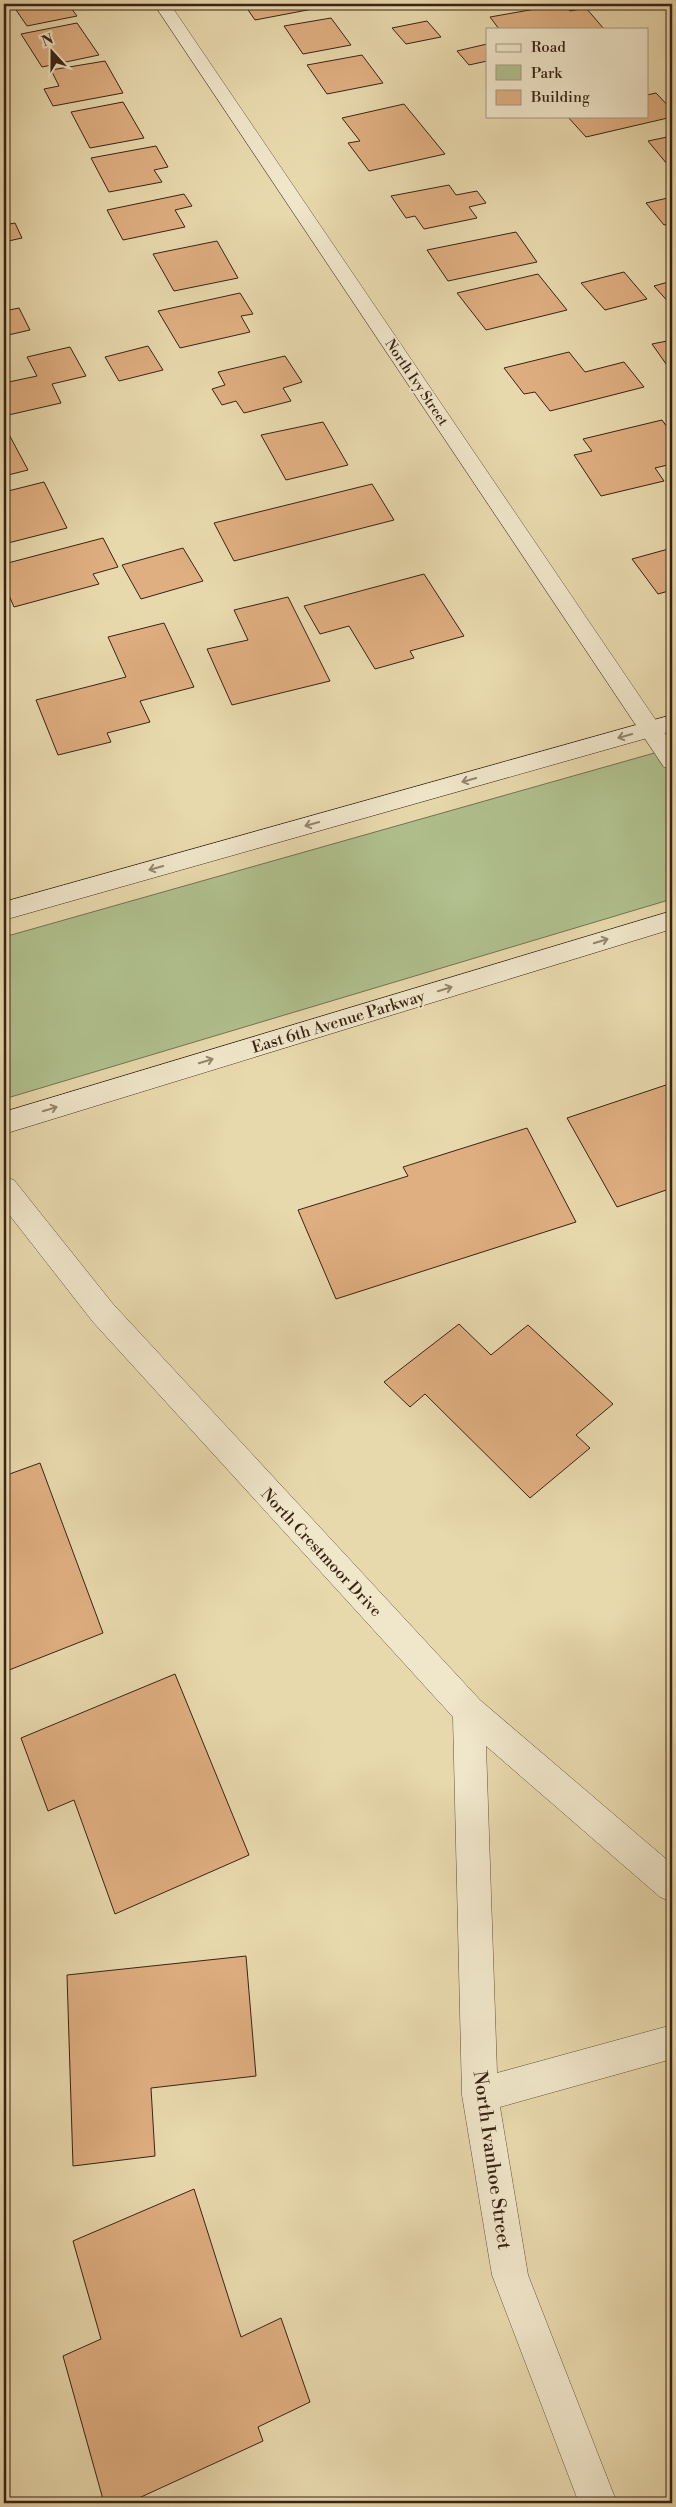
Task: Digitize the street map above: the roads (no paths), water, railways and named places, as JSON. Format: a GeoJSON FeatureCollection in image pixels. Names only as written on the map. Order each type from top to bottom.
{"type":"FeatureCollection","features":[{"type":"Feature","properties":{"kind":"street","name":"North Ivy Street"},"geometry":{"type":"LineString","coordinates":[[162,4],[662,726],[672,761]]}},
{"type":"Feature","properties":{"kind":"street"},"geometry":{"type":"LineString","coordinates":[[4,911],[662,726]]}},
{"type":"Feature","properties":{"kind":"street","name":"East 6th Avenue Parkway"},"geometry":{"type":"LineString","coordinates":[[4,1123],[672,920]]}},
{"type":"Feature","properties":{"kind":"street","name":"North Crestmoor Drive"},"geometry":{"type":"LineString","coordinates":[[4,1188],[103,1313],[469,1711],[672,1885]]}},
{"type":"Feature","properties":{"kind":"street","name":"North Ivanhoe Street"},"geometry":{"type":"LineString","coordinates":[[469,1711],[480,2095],[510,2275],[598,2503]]}},
{"type":"Feature","properties":{"kind":"street"},"geometry":{"type":"LineString","coordinates":[[480,2095],[672,2042]]}}]}
